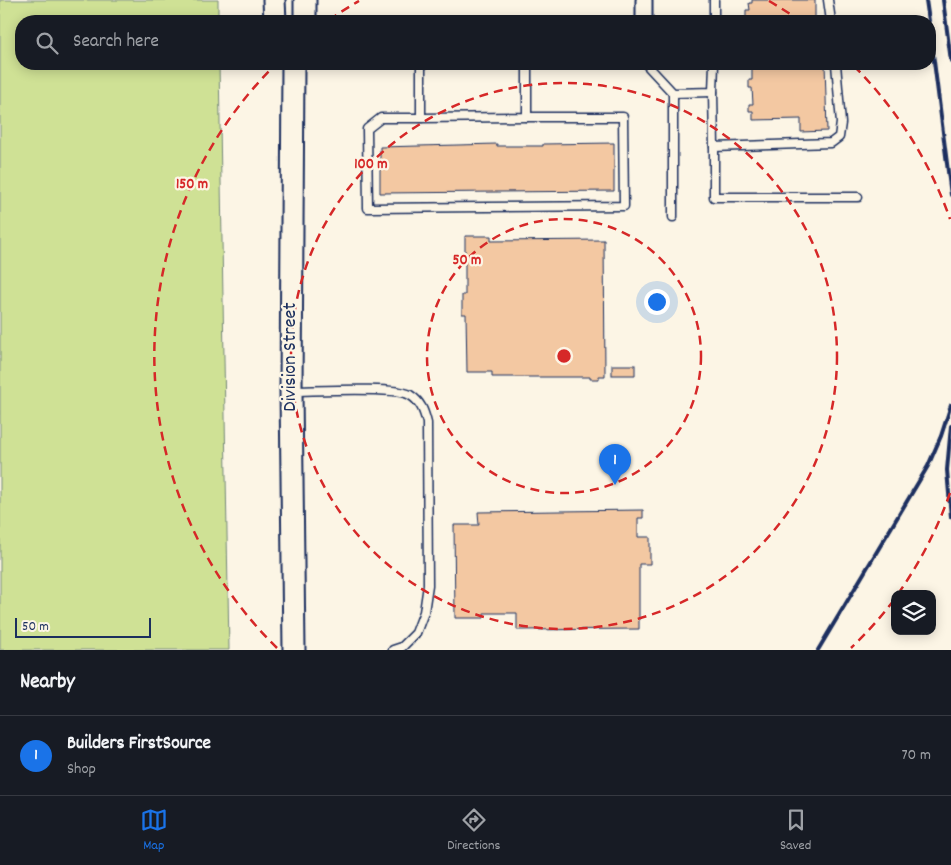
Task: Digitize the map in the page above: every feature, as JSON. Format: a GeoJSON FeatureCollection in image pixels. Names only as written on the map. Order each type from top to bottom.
{"type":"FeatureCollection","features":[{"type":"Feature","properties":{"kind":"main road"},"geometry":{"type":"LineString","coordinates":[[274,0],[275,15]]}},
{"type":"Feature","properties":{"kind":"main road"},"geometry":{"type":"LineString","coordinates":[[305,0],[305,15]]}},
{"type":"Feature","properties":{"kind":"main road","name":"Division Street"},"geometry":{"type":"LineString","coordinates":[[293,70],[291,391],[294,650]]}},
{"type":"Feature","properties":{"kind":"street"},"geometry":{"type":"LineString","coordinates":[[644,0],[644,15]]}},
{"type":"Feature","properties":{"kind":"lane"},"geometry":{"type":"LineString","coordinates":[[714,0],[714,15]]}},
{"type":"Feature","properties":{"kind":"lane"},"geometry":{"type":"LineString","coordinates":[[828,0],[830,15]]}},
{"type":"Feature","properties":{"kind":"lane"},"geometry":{"type":"LineString","coordinates":[[420,70],[421,118]]}},
{"type":"Feature","properties":{"kind":"lane"},"geometry":{"type":"LineString","coordinates":[[527,70],[527,118]]}},
{"type":"Feature","properties":{"kind":"lane"},"geometry":{"type":"LineString","coordinates":[[652,70],[673,93],[673,217]]}},
{"type":"Feature","properties":{"kind":"lane"},"geometry":{"type":"LineString","coordinates":[[714,70],[714,197],[858,197]]}},
{"type":"Feature","properties":{"kind":"lane"},"geometry":{"type":"LineString","coordinates":[[714,147],[831,143],[839,138],[841,123],[837,70]]}},
{"type":"Feature","properties":{"kind":"lane"},"geometry":{"type":"LineString","coordinates":[[673,93],[713,92]]}},
{"type":"Feature","properties":{"kind":"lane"},"geometry":{"type":"LineString","coordinates":[[382,118],[527,118],[623,118],[624,206],[368,208],[367,129],[382,118]]}},
{"type":"Feature","properties":{"kind":"lane"},"geometry":{"type":"LineString","coordinates":[[291,391],[386,390],[408,394],[422,406],[427,423],[428,585],[424,612],[416,632],[402,646],[393,650]]}},
{"type":"Feature","properties":{"kind":"green space"},"geometry":{"type":"Polygon","coordinates":[[[0,0],[218,0],[218,15],[15,15],[15,70],[219,70],[229,650],[0,650],[0,0]]]}},
{"type":"Feature","properties":{"kind":"building"},"geometry":{"type":"Polygon","coordinates":[[[752,0],[815,0],[815,15],[746,15],[746,10],[750,10],[749,3],[752,3],[752,0]]]}},
{"type":"Feature","properties":{"kind":"building"},"geometry":{"type":"Polygon","coordinates":[[[752,70],[825,70],[827,131],[801,132],[801,119],[753,120],[753,111],[749,111],[749,104],[753,104],[752,88],[749,88],[749,80],[752,80],[752,70]]]}},
{"type":"Feature","properties":{"kind":"building"},"geometry":{"type":"Polygon","coordinates":[[[614,143],[614,191],[380,193],[380,147],[497,144],[497,146],[543,146],[543,144],[614,143]]]}},
{"type":"Feature","properties":{"kind":"building"},"geometry":{"type":"Polygon","coordinates":[[[465,236],[491,236],[491,241],[604,240],[605,376],[599,376],[599,379],[590,379],[590,377],[492,377],[492,372],[467,372],[466,314],[462,314],[462,295],[465,295],[465,236]]]}},
{"type":"Feature","properties":{"kind":"building"},"geometry":{"type":"Polygon","coordinates":[[[612,365],[635,365],[635,375],[612,375],[612,365]]]}},
{"type":"Feature","properties":{"kind":"building"},"geometry":{"type":"Polygon","coordinates":[[[643,510],[643,518],[638,518],[638,537],[650,537],[650,564],[639,564],[639,629],[517,630],[517,613],[484,613],[484,618],[455,618],[454,525],[479,525],[478,512],[643,510]]]}},
{"type":"Feature","properties":{"kind":"railway"},"geometry":{"type":"LineString","coordinates":[[926,0],[928,15]]}},
{"type":"Feature","properties":{"kind":"railway"},"geometry":{"type":"LineString","coordinates":[[943,0],[951,61]]}},
{"type":"Feature","properties":{"kind":"railway"},"geometry":{"type":"LineString","coordinates":[[935,70],[951,195]]}},
{"type":"Feature","properties":{"kind":"railway"},"geometry":{"type":"LineString","coordinates":[[818,650],[928,466],[941,436],[951,405]]}},
{"type":"Feature","properties":{"kind":"railway"},"geometry":{"type":"LineString","coordinates":[[951,426],[947,470],[951,517]]}},
{"type":"Feature","properties":{"kind":"place","name":"Builders FirstSource"},"geometry":{"type":"Point","coordinates":[615,485]}}]}
